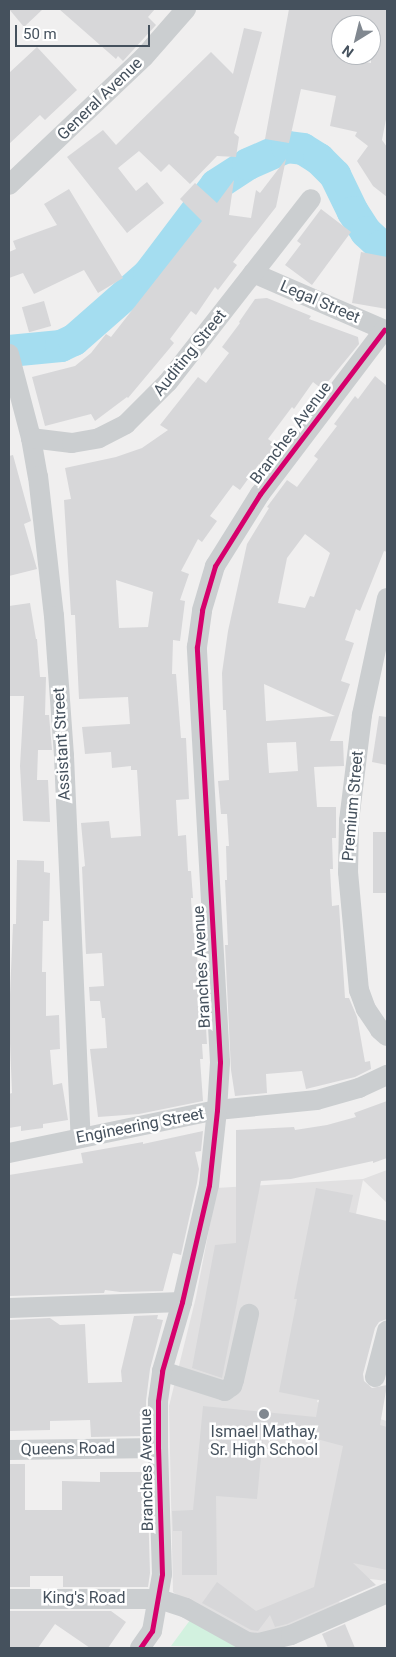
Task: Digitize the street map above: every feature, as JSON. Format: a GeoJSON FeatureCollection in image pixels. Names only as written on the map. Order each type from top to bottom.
{"type":"FeatureCollection","features":[{"type":"Feature","properties":{"kind":"street","name":"General Avenue"},"geometry":{"type":"LineString","coordinates":[[9,185],[144,57],[186,9]]}},
{"type":"Feature","properties":{"kind":"street","name":"Auditing Street"},"geometry":{"type":"LineString","coordinates":[[31,438],[49,442],[72,443],[99,438],[126,424],[168,382],[311,199]]}},
{"type":"Feature","properties":{"kind":"street","name":"Legal Street"},"geometry":{"type":"LineString","coordinates":[[253,273],[386,331]]}},
{"type":"Feature","properties":{"kind":"street","name":"Branches Avenue"},"geometry":{"type":"LineString","coordinates":[[140,1648],[152,1631],[162,1574],[158,1401],[162,1370],[182,1302],[209,1185],[220,1062],[197,647],[202,610],[215,566],[260,494],[386,331]]}},
{"type":"Feature","properties":{"kind":"street","name":"Assistant Street"},"geometry":{"type":"LineString","coordinates":[[9,354],[31,438],[54,616],[63,746],[81,1138]]}},
{"type":"Feature","properties":{"kind":"street","name":"Premium Street"},"geometry":{"type":"LineString","coordinates":[[387,598],[362,715],[349,821],[348,872],[359,990],[366,1009],[380,1030],[387,1036]]}},
{"type":"Feature","properties":{"kind":"street","name":"Engineering Street"},"geometry":{"type":"LineString","coordinates":[[9,1152],[217,1110],[317,1100],[359,1088],[387,1075]]}},
{"type":"Feature","properties":{"kind":"street"},"geometry":{"type":"LineString","coordinates":[[9,1308],[182,1302]]}},
{"type":"Feature","properties":{"kind":"street"},"geometry":{"type":"LineString","coordinates":[[162,1370],[225,1391],[232,1386],[234,1380],[249,1314]]}},
{"type":"Feature","properties":{"kind":"street"},"geometry":{"type":"LineString","coordinates":[[375,1377],[387,1331]]}},
{"type":"Feature","properties":{"kind":"street","name":"Queens Road"},"geometry":{"type":"LineString","coordinates":[[9,1450],[158,1448]]}},
{"type":"Feature","properties":{"kind":"street","name":"King's Road"},"geometry":{"type":"LineString","coordinates":[[9,1599],[159,1599],[186,1608],[247,1642],[259,1643],[291,1635],[387,1593]]}},
{"type":"Feature","properties":{"kind":"shaded area","name":"Ismael Mathay, Sr. High School"},"geometry":{"type":"Polygon","coordinates":[[[387,1170],[387,1203],[363,1180],[317,1402],[387,1421],[387,1581],[329,1574],[346,1619],[247,1645],[173,1592],[169,1406],[196,1297],[217,1188],[363,1179],[387,1170]]]}},
{"type":"Feature","properties":{"kind":"green space"},"geometry":{"type":"Polygon","coordinates":[[[193,1616],[237,1648],[171,1646],[193,1616]]]}},
{"type":"Feature","properties":{"kind":"building"},"geometry":{"type":"Polygon","coordinates":[[[9,9],[43,9],[24,27],[9,9]]]}},
{"type":"Feature","properties":{"kind":"building"},"geometry":{"type":"Polygon","coordinates":[[[59,9],[155,9],[148,17],[156,25],[123,61],[118,56],[116,59],[59,9]]]}},
{"type":"Feature","properties":{"kind":"building"},"geometry":{"type":"Polygon","coordinates":[[[289,9],[387,9],[387,114],[382,140],[387,147],[387,197],[373,186],[357,161],[368,146],[355,136],[357,132],[330,126],[336,96],[301,89],[289,143],[265,139],[289,9]]]}},
{"type":"Feature","properties":{"kind":"building"},"geometry":{"type":"Polygon","coordinates":[[[244,28],[262,32],[234,133],[239,137],[236,157],[217,156],[190,184],[169,164],[161,172],[139,151],[118,168],[136,191],[147,182],[164,203],[127,233],[67,157],[103,130],[116,145],[211,52],[233,74],[244,28]]]}},
{"type":"Feature","properties":{"kind":"building"},"geometry":{"type":"Polygon","coordinates":[[[37,47],[77,90],[45,120],[40,115],[9,144],[9,73],[37,47]]]}},
{"type":"Feature","properties":{"kind":"building"},"geometry":{"type":"Polygon","coordinates":[[[286,159],[276,207],[233,262],[237,265],[218,290],[215,287],[196,315],[191,311],[170,339],[174,343],[128,398],[95,421],[91,414],[45,426],[32,377],[75,366],[91,353],[106,334],[111,337],[202,221],[180,199],[195,183],[217,203],[234,180],[229,215],[251,218],[256,190],[260,193],[286,159]]]}},
{"type":"Feature","properties":{"kind":"building"},"geometry":{"type":"Polygon","coordinates":[[[69,189],[123,278],[98,293],[84,270],[34,294],[23,273],[9,278],[9,252],[16,249],[13,241],[57,225],[44,204],[69,189]]]}},
{"type":"Feature","properties":{"kind":"building"},"geometry":{"type":"Polygon","coordinates":[[[321,209],[351,232],[312,285],[285,265],[301,244],[297,241],[321,209]]]}},
{"type":"Feature","properties":{"kind":"building"},"geometry":{"type":"Polygon","coordinates":[[[361,252],[387,257],[387,309],[352,303],[361,252]]]}},
{"type":"Feature","properties":{"kind":"building"},"geometry":{"type":"Polygon","coordinates":[[[267,298],[311,316],[309,319],[358,337],[359,344],[322,389],[313,382],[294,409],[292,407],[268,439],[279,447],[263,467],[259,464],[240,490],[233,485],[210,516],[217,521],[202,542],[198,539],[181,571],[189,574],[180,600],[185,601],[180,641],[173,640],[172,674],[176,674],[181,738],[186,738],[189,799],[176,800],[178,836],[186,835],[188,871],[191,871],[193,933],[196,932],[200,1012],[205,1011],[207,1044],[202,1044],[203,1059],[200,1059],[203,1101],[139,1114],[98,1117],[90,1049],[107,1048],[105,1018],[102,1018],[100,1001],[90,1001],[89,987],[104,986],[102,953],[86,954],[82,867],[85,866],[81,823],[109,821],[111,838],[141,836],[137,770],[131,770],[131,766],[112,768],[111,752],[85,754],[82,727],[130,724],[128,697],[79,699],[75,615],[71,615],[64,500],[71,499],[65,468],[116,457],[142,448],[168,430],[160,425],[198,377],[206,383],[229,353],[222,347],[255,299],[267,298]],[[116,580],[119,628],[148,627],[153,592],[116,580]]]}},
{"type":"Feature","properties":{"kind":"building"},"geometry":{"type":"Polygon","coordinates":[[[44,301],[51,326],[29,332],[22,307],[44,301]]]}},
{"type":"Feature","properties":{"kind":"building"},"geometry":{"type":"Polygon","coordinates":[[[375,376],[387,386],[387,552],[384,551],[360,611],[356,609],[345,640],[354,643],[341,681],[350,684],[330,741],[343,741],[344,766],[314,767],[317,807],[336,807],[336,838],[332,838],[333,869],[330,869],[332,906],[339,905],[345,998],[349,998],[357,1017],[365,1062],[370,1061],[371,1069],[355,1077],[306,1089],[302,1071],[266,1074],[267,1093],[235,1096],[231,1070],[225,945],[228,945],[225,880],[227,880],[226,846],[229,846],[227,814],[221,814],[218,781],[229,780],[226,710],[223,710],[222,673],[228,631],[247,544],[269,508],[267,507],[287,480],[297,487],[318,459],[314,456],[337,426],[334,424],[355,396],[358,399],[375,376]],[[305,534],[287,558],[278,603],[305,608],[310,596],[314,597],[330,553],[305,534]],[[264,684],[266,721],[335,716],[264,684]],[[296,742],[267,743],[269,773],[298,771],[296,742]]]}},
{"type":"Feature","properties":{"kind":"building"},"geometry":{"type":"Polygon","coordinates":[[[13,455],[31,521],[24,524],[37,569],[9,576],[9,456],[13,455]]]}},
{"type":"Feature","properties":{"kind":"building"},"geometry":{"type":"Polygon","coordinates":[[[30,603],[37,639],[40,677],[46,677],[45,715],[49,715],[52,750],[38,750],[37,780],[48,780],[50,822],[23,821],[20,766],[24,696],[9,696],[9,606],[30,603]]]}},
{"type":"Feature","properties":{"kind":"building"},"geometry":{"type":"Polygon","coordinates":[[[379,716],[387,717],[387,765],[372,762],[379,716]]]}},
{"type":"Feature","properties":{"kind":"building"},"geometry":{"type":"Polygon","coordinates":[[[373,832],[387,832],[387,893],[373,893],[373,832]]]}},
{"type":"Feature","properties":{"kind":"building"},"geometry":{"type":"Polygon","coordinates":[[[17,860],[44,861],[44,872],[50,873],[49,921],[43,921],[42,972],[46,972],[46,1016],[59,1015],[60,1049],[50,1050],[53,1085],[62,1083],[68,1120],[43,1124],[43,1128],[21,1131],[21,1126],[9,1128],[9,1094],[12,1093],[9,1018],[13,924],[16,924],[17,860]]]}},
{"type":"Feature","properties":{"kind":"building"},"geometry":{"type":"Polygon","coordinates":[[[387,1101],[387,1158],[373,1163],[373,1161],[291,1179],[261,1181],[222,1378],[192,1368],[215,1245],[236,1243],[236,1130],[294,1127],[295,1130],[327,1125],[356,1117],[354,1113],[387,1101]]]}},
{"type":"Feature","properties":{"kind":"building"},"geometry":{"type":"Polygon","coordinates":[[[203,1131],[201,1151],[195,1152],[199,1169],[181,1255],[173,1253],[163,1291],[120,1292],[105,1290],[104,1293],[9,1296],[9,1175],[83,1163],[81,1153],[143,1142],[143,1144],[203,1131]]]}},
{"type":"Feature","properties":{"kind":"building"},"geometry":{"type":"Polygon","coordinates":[[[316,1188],[353,1195],[349,1212],[387,1221],[387,1319],[379,1322],[375,1328],[363,1374],[364,1381],[372,1388],[387,1385],[380,1425],[387,1427],[387,1570],[353,1563],[376,1585],[287,1624],[275,1627],[270,1615],[258,1631],[251,1630],[202,1603],[217,1582],[256,1611],[314,1587],[343,1446],[264,1425],[257,1499],[216,1496],[217,1575],[182,1575],[182,1531],[173,1531],[172,1511],[193,1510],[203,1406],[316,1417],[319,1400],[279,1392],[297,1299],[294,1299],[316,1188]]]}},
{"type":"Feature","properties":{"kind":"building"},"geometry":{"type":"Polygon","coordinates":[[[158,1315],[157,1319],[163,1320],[150,1369],[146,1401],[146,1436],[91,1437],[90,1420],[50,1421],[50,1430],[9,1431],[9,1320],[50,1318],[60,1325],[85,1324],[88,1383],[122,1382],[121,1371],[134,1316],[158,1315]]]}},
{"type":"Feature","properties":{"kind":"building"},"geometry":{"type":"Polygon","coordinates":[[[9,1464],[25,1464],[25,1510],[62,1510],[62,1481],[100,1482],[100,1472],[147,1472],[150,1573],[148,1587],[63,1587],[63,1576],[30,1576],[30,1587],[9,1587],[9,1464]]]}},
{"type":"Feature","properties":{"kind":"building"},"geometry":{"type":"Polygon","coordinates":[[[9,1611],[111,1611],[126,1622],[108,1648],[90,1648],[55,1624],[38,1648],[9,1648],[9,1611]]]}},
{"type":"Feature","properties":{"kind":"building"},"geometry":{"type":"Polygon","coordinates":[[[345,1624],[355,1648],[328,1648],[322,1634],[345,1624]]]}},
{"type":"Feature","properties":{"kind":"waterway"},"geometry":{"type":"LineString","coordinates":[[9,351],[61,346],[74,340],[149,274],[216,185],[248,164],[287,147],[303,149],[319,159],[335,175],[353,212],[366,232],[381,246],[387,247]]}},
{"type":"Feature","properties":{"kind":"cycle path"},"geometry":{"type":"LineString","coordinates":[[140,1648],[152,1631],[162,1574],[158,1448],[158,1401],[162,1371],[182,1302],[209,1185],[220,1062],[197,647],[202,610],[215,566],[260,494],[384,330]]}},
{"type":"Feature","properties":{"kind":"place","name":"Ismael Mathay, Sr. High School"},"geometry":{"type":"Point","coordinates":[264,1414]}}]}
